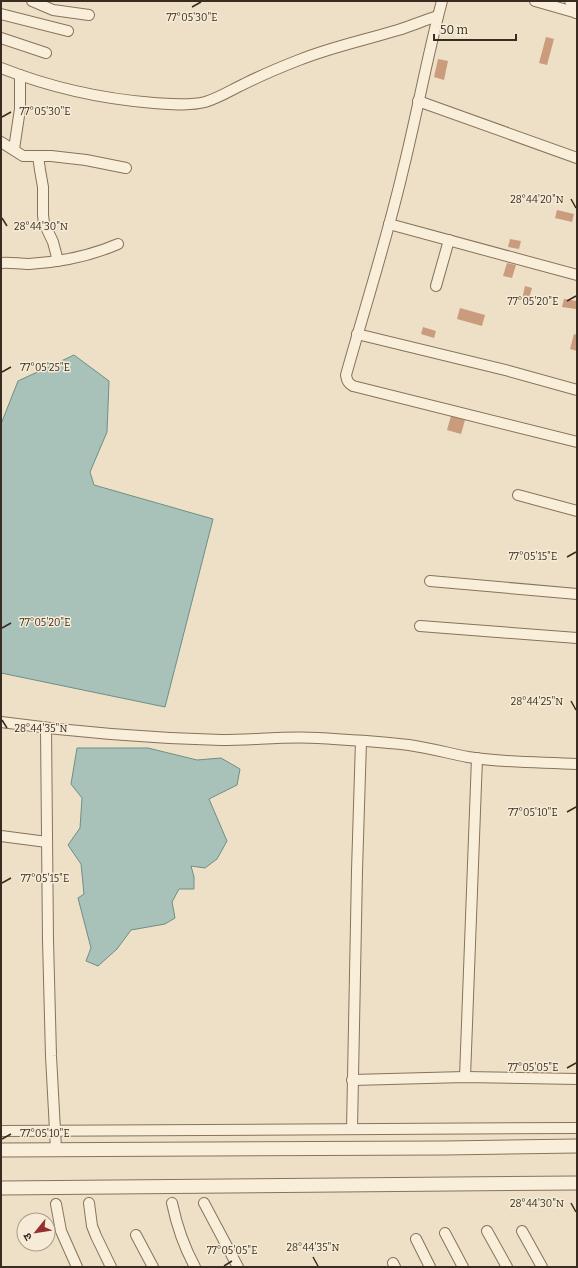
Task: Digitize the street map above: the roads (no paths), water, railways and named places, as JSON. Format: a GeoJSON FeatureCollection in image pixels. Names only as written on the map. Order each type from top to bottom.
{"type":"FeatureCollection","features":[{"type":"Feature","properties":{"kind":"street"},"geometry":{"type":"LineString","coordinates":[[32,1],[53,10],[89,15]]}},
{"type":"Feature","properties":{"kind":"street"},"geometry":{"type":"LineString","coordinates":[[442,1],[403,170],[346,375],[349,384],[353,386],[577,442]]}},
{"type":"Feature","properties":{"kind":"street"},"geometry":{"type":"LineString","coordinates":[[535,1],[576,13]]}},
{"type":"Feature","properties":{"kind":"street"},"geometry":{"type":"LineString","coordinates":[[570,1],[576,13]]}},
{"type":"Feature","properties":{"kind":"street"},"geometry":{"type":"LineString","coordinates":[[1,14],[19,20],[68,31]]}},
{"type":"Feature","properties":{"kind":"street"},"geometry":{"type":"LineString","coordinates":[[1,68],[20,75],[85,93],[116,99],[171,104],[206,102],[266,73],[301,59],[339,46],[399,30],[438,16]]}},
{"type":"Feature","properties":{"kind":"street"},"geometry":{"type":"LineString","coordinates":[[1,38],[46,53]]}},
{"type":"Feature","properties":{"kind":"street"},"geometry":{"type":"LineString","coordinates":[[14,149],[20,109],[20,75]]}},
{"type":"Feature","properties":{"kind":"street"},"geometry":{"type":"LineString","coordinates":[[418,101],[577,158]]}},
{"type":"Feature","properties":{"kind":"street"},"geometry":{"type":"LineString","coordinates":[[1,142],[14,149],[22,156],[51,156],[86,160],[126,168]]}},
{"type":"Feature","properties":{"kind":"street"},"geometry":{"type":"LineString","coordinates":[[38,156],[43,187],[44,223],[55,247],[58,261]]}},
{"type":"Feature","properties":{"kind":"street"},"geometry":{"type":"LineString","coordinates":[[389,224],[577,275]]}},
{"type":"Feature","properties":{"kind":"street"},"geometry":{"type":"LineString","coordinates":[[436,286],[449,240]]}},
{"type":"Feature","properties":{"kind":"street"},"geometry":{"type":"LineString","coordinates":[[1,263],[26,264],[58,261],[91,255],[118,244]]}},
{"type":"Feature","properties":{"kind":"street"},"geometry":{"type":"LineString","coordinates":[[357,334],[502,369],[577,390]]}},
{"type":"Feature","properties":{"kind":"street"},"geometry":{"type":"LineString","coordinates":[[518,495],[577,511]]}},
{"type":"Feature","properties":{"kind":"street"},"geometry":{"type":"LineString","coordinates":[[430,581],[577,594]]}},
{"type":"Feature","properties":{"kind":"street"},"geometry":{"type":"LineString","coordinates":[[420,626],[577,638]]}},
{"type":"Feature","properties":{"kind":"street"},"geometry":{"type":"LineString","coordinates":[[1,722],[46,728],[171,739],[224,740],[303,738],[361,741],[409,745],[477,758],[577,764]]}},
{"type":"Feature","properties":{"kind":"street"},"geometry":{"type":"LineString","coordinates":[[46,728],[50,1056],[56,1149]]}},
{"type":"Feature","properties":{"kind":"street"},"geometry":{"type":"LineString","coordinates":[[352,1129],[361,741]]}},
{"type":"Feature","properties":{"kind":"street"},"geometry":{"type":"LineString","coordinates":[[465,1077],[477,758]]}},
{"type":"Feature","properties":{"kind":"street"},"geometry":{"type":"LineString","coordinates":[[1,836],[47,842]]}},
{"type":"Feature","properties":{"kind":"street"},"geometry":{"type":"LineString","coordinates":[[352,1080],[465,1077],[577,1078]]}},
{"type":"Feature","properties":{"kind":"street"},"geometry":{"type":"LineString","coordinates":[[1,1130],[577,1128]]}},
{"type":"Feature","properties":{"kind":"street"},"geometry":{"type":"LineString","coordinates":[[1,1150],[577,1146]]}},
{"type":"Feature","properties":{"kind":"street"},"geometry":{"type":"LineString","coordinates":[[1,1188],[577,1183]]}},
{"type":"Feature","properties":{"kind":"street"},"geometry":{"type":"LineString","coordinates":[[89,1203],[92,1226],[111,1267]]}},
{"type":"Feature","properties":{"kind":"street"},"geometry":{"type":"LineString","coordinates":[[172,1203],[182,1242],[195,1267]]}},
{"type":"Feature","properties":{"kind":"street"},"geometry":{"type":"LineString","coordinates":[[204,1203],[238,1267]]}},
{"type":"Feature","properties":{"kind":"street"},"geometry":{"type":"LineString","coordinates":[[56,1204],[61,1231],[77,1267]]}},
{"type":"Feature","properties":{"kind":"street"},"geometry":{"type":"LineString","coordinates":[[522,1230],[542,1267]]}},
{"type":"Feature","properties":{"kind":"street"},"geometry":{"type":"LineString","coordinates":[[486,1231],[507,1267]]}},
{"type":"Feature","properties":{"kind":"street"},"geometry":{"type":"LineString","coordinates":[[445,1232],[463,1267]]}},
{"type":"Feature","properties":{"kind":"street"},"geometry":{"type":"LineString","coordinates":[[136,1235],[153,1267]]}},
{"type":"Feature","properties":{"kind":"street"},"geometry":{"type":"LineString","coordinates":[[416,1239],[430,1267]]}},
{"type":"Feature","properties":{"kind":"water"},"geometry":{"type":"Polygon","coordinates":[[[74,355],[109,381],[107,432],[90,472],[94,485],[213,519],[165,707],[1,673],[1,424],[18,381],[74,355]]]}},
{"type":"Feature","properties":{"kind":"water"},"geometry":{"type":"Polygon","coordinates":[[[77,748],[148,748],[197,760],[221,758],[240,769],[237,785],[209,799],[227,841],[217,859],[205,868],[191,866],[194,877],[194,889],[179,889],[172,902],[175,918],[165,924],[131,930],[117,949],[98,966],[86,961],[91,948],[78,898],[84,894],[81,864],[68,845],[80,828],[82,798],[71,784],[77,748]]]}}]}
